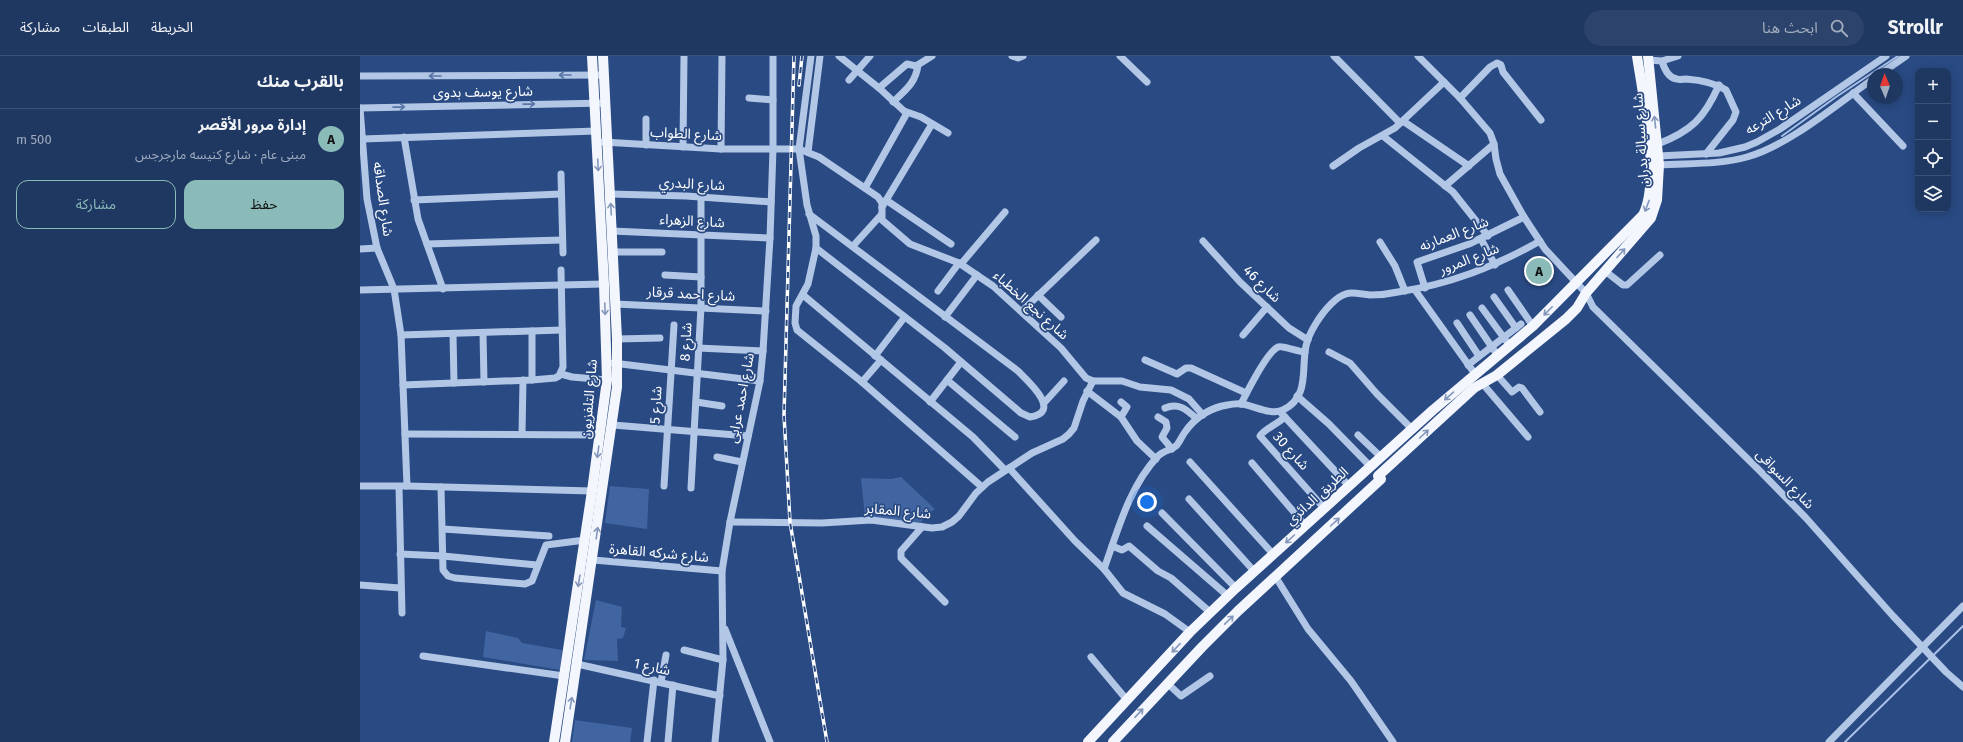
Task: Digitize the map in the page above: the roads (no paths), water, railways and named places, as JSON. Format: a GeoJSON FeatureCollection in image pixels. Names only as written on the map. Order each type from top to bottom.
{"type":"FeatureCollection","features":[{"type":"Feature","properties":{"kind":"main road","name":"شارع التلفزيون"},"geometry":{"type":"LineString","coordinates":[[554,742],[585,540],[607,380],[604,284],[592,56]]}},
{"type":"Feature","properties":{"kind":"main road","name":"شارع التلفزيون"},"geometry":{"type":"LineString","coordinates":[[565,742],[613,425],[618,364],[603,56]]}},
{"type":"Feature","properties":{"kind":"main road","name":"شارع سيالة بدران"},"geometry":{"type":"LineString","coordinates":[[1575,283],[1637,222],[1645,211],[1649,199],[1648,137],[1637,56]]}},
{"type":"Feature","properties":{"kind":"main road","name":"شارع سيالة بدران"},"geometry":{"type":"LineString","coordinates":[[1586,293],[1651,218],[1658,200],[1658,144],[1648,58]]}},
{"type":"Feature","properties":{"kind":"main road","name":"الطريق الدائري"},"geometry":{"type":"LineString","coordinates":[[1088,742],[1190,632],[1254,571],[1412,428],[1510,346],[1575,283]]}},
{"type":"Feature","properties":{"kind":"main road"},"geometry":{"type":"LineString","coordinates":[[1112,742],[1202,646],[1275,576],[1381,479],[1378,476],[1482,383],[1496,375],[1554,330],[1577,308],[1586,293]]}},
{"type":"Feature","properties":{"kind":"main road"},"geometry":{"type":"LineString","coordinates":[[1564,295],[1577,308]]}},
{"type":"Feature","properties":{"kind":"main road"},"geometry":{"type":"LineString","coordinates":[[605,398],[616,399]]}},
{"type":"Feature","properties":{"kind":"main road"},"geometry":{"type":"LineString","coordinates":[[1303,527],[1313,542]]}},
{"type":"Feature","properties":{"kind":"main road"},"geometry":{"type":"LineString","coordinates":[[1110,719],[1122,731]]}},
{"type":"Feature","properties":{"kind":"street"},"geometry":{"type":"LineString","coordinates":[[683,147],[684,56]]}},
{"type":"Feature","properties":{"kind":"street"},"geometry":{"type":"LineString","coordinates":[[721,149],[722,56]]}},
{"type":"Feature","properties":{"kind":"street","name":"شارع احمد عرابى"},"geometry":{"type":"LineString","coordinates":[[715,742],[723,660],[724,626],[722,571],[742,462],[760,381],[763,351],[770,238],[773,149],[773,56]]}},
{"type":"Feature","properties":{"kind":"street"},"geometry":{"type":"LineString","coordinates":[[811,56],[799,150],[809,214],[816,236],[816,248],[808,284],[796,306],[795,323],[797,330],[862,382],[982,487]]}},
{"type":"Feature","properties":{"kind":"street"},"geometry":{"type":"LineString","coordinates":[[808,152],[820,56]]}},
{"type":"Feature","properties":{"kind":"street"},"geometry":{"type":"LineString","coordinates":[[839,56],[907,112],[914,114],[948,133]]}},
{"type":"Feature","properties":{"kind":"street"},"geometry":{"type":"LineString","coordinates":[[849,80],[870,56]]}},
{"type":"Feature","properties":{"kind":"street"},"geometry":{"type":"LineString","coordinates":[[879,88],[907,64],[918,65],[932,56]]}},
{"type":"Feature","properties":{"kind":"street"},"geometry":{"type":"LineString","coordinates":[[1012,56],[1018,58],[1022,56]]}},
{"type":"Feature","properties":{"kind":"street"},"geometry":{"type":"LineString","coordinates":[[1120,56],[1146,82]]}},
{"type":"Feature","properties":{"kind":"street"},"geometry":{"type":"LineString","coordinates":[[1334,56],[1402,122],[1469,166]]}},
{"type":"Feature","properties":{"kind":"street","name":"شارع السواقى"},"geometry":{"type":"LineString","coordinates":[[1418,56],[1460,98],[1490,133],[1494,144],[1500,174],[1524,217],[1540,241],[1575,283],[1586,293],[1593,307],[1806,518],[1923,648],[1963,687]]}},
{"type":"Feature","properties":{"kind":"street"},"geometry":{"type":"LineString","coordinates":[[1648,58],[1662,61],[1678,56]]}},
{"type":"Feature","properties":{"kind":"street","name":"شارع الترعه"},"geometry":{"type":"LineString","coordinates":[[1878,68],[1886,56]]}},
{"type":"Feature","properties":{"kind":"street","name":"شارع الترعه"},"geometry":{"type":"LineString","coordinates":[[1884,68],[1906,56]]}},
{"type":"Feature","properties":{"kind":"street"},"geometry":{"type":"LineString","coordinates":[[1662,61],[1669,75],[1676,80],[1686,79],[1719,85],[1726,90],[1736,112],[1734,120],[1706,154]]}},
{"type":"Feature","properties":{"kind":"street"},"geometry":{"type":"LineString","coordinates":[[1460,98],[1490,67],[1497,63],[1501,65],[1504,72],[1541,120]]}},
{"type":"Feature","properties":{"kind":"street"},"geometry":{"type":"LineString","coordinates":[[894,102],[913,83],[917,74],[918,65]]}},
{"type":"Feature","properties":{"kind":"street"},"geometry":{"type":"LineString","coordinates":[[360,76],[604,75]]}},
{"type":"Feature","properties":{"kind":"street","name":"شارع الترعه"},"geometry":{"type":"LineString","coordinates":[[1659,160],[1738,149],[1769,136],[1867,78]]}},
{"type":"Feature","properties":{"kind":"street","name":"شارع الترعه"},"geometry":{"type":"LineString","coordinates":[[1659,160],[1732,160],[1760,153],[1786,140],[1853,93],[1867,80]]}},
{"type":"Feature","properties":{"kind":"street"},"geometry":{"type":"LineString","coordinates":[[1334,166],[1359,148],[1383,136],[1402,122],[1444,82]]}},
{"type":"Feature","properties":{"kind":"street"},"geometry":{"type":"LineString","coordinates":[[1658,144],[1678,136],[1697,121],[1712,101],[1719,85]]}},
{"type":"Feature","properties":{"kind":"street"},"geometry":{"type":"LineString","coordinates":[[1853,93],[1904,146]]}},
{"type":"Feature","properties":{"kind":"street"},"geometry":{"type":"LineString","coordinates":[[749,98],[773,100]]}},
{"type":"Feature","properties":{"kind":"street","name":"شارع يوسف بدوى"},"geometry":{"type":"LineString","coordinates":[[360,108],[606,103]]}},
{"type":"Feature","properties":{"kind":"street","name":"شارع الصداقه"},"geometry":{"type":"LineString","coordinates":[[360,108],[364,199],[377,248],[394,289],[401,335],[405,434],[400,554],[402,613]]}},
{"type":"Feature","properties":{"kind":"street"},"geometry":{"type":"LineString","coordinates":[[865,188],[907,112]]}},
{"type":"Feature","properties":{"kind":"street"},"geometry":{"type":"LineString","coordinates":[[646,119],[646,145]]}},
{"type":"Feature","properties":{"kind":"street"},"geometry":{"type":"LineString","coordinates":[[853,246],[880,215],[886,200],[932,124]]}},
{"type":"Feature","properties":{"kind":"street"},"geometry":{"type":"LineString","coordinates":[[362,139],[596,131]]}},
{"type":"Feature","properties":{"kind":"street"},"geometry":{"type":"LineString","coordinates":[[1383,136],[1446,186],[1461,200],[1485,237],[1495,265]]}},
{"type":"Feature","properties":{"kind":"street"},"geometry":{"type":"LineString","coordinates":[[404,137],[418,219],[443,289]]}},
{"type":"Feature","properties":{"kind":"street","name":"شارع الطواب"},"geometry":{"type":"LineString","coordinates":[[597,142],[721,149],[773,149]]}},
{"type":"Feature","properties":{"kind":"street"},"geometry":{"type":"LineString","coordinates":[[1446,186],[1494,144]]}},
{"type":"Feature","properties":{"kind":"street"},"geometry":{"type":"LineString","coordinates":[[773,149],[799,150],[808,152],[831,164],[878,197],[882,207]]}},
{"type":"Feature","properties":{"kind":"street"},"geometry":{"type":"LineString","coordinates":[[561,174],[563,253]]}},
{"type":"Feature","properties":{"kind":"street"},"geometry":{"type":"LineString","coordinates":[[414,200],[561,194]]}},
{"type":"Feature","properties":{"kind":"street","name":"شارع البدري"},"geometry":{"type":"LineString","coordinates":[[610,194],[701,197],[771,202]]}},
{"type":"Feature","properties":{"kind":"street","name":"شارع 8"},"geometry":{"type":"LineString","coordinates":[[691,488],[701,307],[701,197]]}},
{"type":"Feature","properties":{"kind":"street"},"geometry":{"type":"LineString","coordinates":[[886,200],[951,244]]}},
{"type":"Feature","properties":{"kind":"street"},"geometry":{"type":"LineString","coordinates":[[938,291],[1005,212]]}},
{"type":"Feature","properties":{"kind":"street"},"geometry":{"type":"LineString","coordinates":[[809,214],[1018,371],[1036,390],[1044,403],[1044,408],[1041,413],[1036,416],[1026,416],[961,362],[816,248]]}},
{"type":"Feature","properties":{"kind":"street","name":"شارع نجع الخطباء"},"geometry":{"type":"LineString","coordinates":[[880,215],[884,223],[910,244],[960,264],[998,290],[1061,348],[1080,373],[1093,381]]}},
{"type":"Feature","properties":{"kind":"street","name":"شارع العمارنه"},"geometry":{"type":"LineString","coordinates":[[1425,288],[1417,262],[1485,237],[1524,217]]}},
{"type":"Feature","properties":{"kind":"street","name":"شارع الزهراء"},"geometry":{"type":"LineString","coordinates":[[612,231],[770,238]]}},
{"type":"Feature","properties":{"kind":"street"},"geometry":{"type":"LineString","coordinates":[[427,244],[562,240]]}},
{"type":"Feature","properties":{"kind":"street"},"geometry":{"type":"LineString","coordinates":[[1022,311],[1096,240]]}},
{"type":"Feature","properties":{"kind":"street","name":"شارع 46"},"geometry":{"type":"LineString","coordinates":[[1203,241],[1240,282],[1294,333],[1308,340]]}},
{"type":"Feature","properties":{"kind":"street","name":"شارع المرور"},"geometry":{"type":"LineString","coordinates":[[1297,396],[1303,384],[1305,375],[1305,352],[1308,340],[1322,315],[1331,304],[1342,295],[1354,292],[1379,295],[1425,288],[1461,278],[1495,265],[1540,241]]}},
{"type":"Feature","properties":{"kind":"street"},"geometry":{"type":"LineString","coordinates":[[1380,242],[1395,266],[1405,291]]}},
{"type":"Feature","properties":{"kind":"street"},"geometry":{"type":"LineString","coordinates":[[360,249],[377,248]]}},
{"type":"Feature","properties":{"kind":"street"},"geometry":{"type":"LineString","coordinates":[[613,252],[662,252]]}},
{"type":"Feature","properties":{"kind":"street"},"geometry":{"type":"LineString","coordinates":[[1605,271],[1623,285],[1628,285],[1660,254]]}},
{"type":"Feature","properties":{"kind":"street"},"geometry":{"type":"LineString","coordinates":[[403,385],[532,380],[555,378],[561,374],[563,370],[561,270]]}},
{"type":"Feature","properties":{"kind":"street"},"geometry":{"type":"LineString","coordinates":[[665,275],[701,276]]}},
{"type":"Feature","properties":{"kind":"street"},"geometry":{"type":"LineString","coordinates":[[945,316],[977,275]]}},
{"type":"Feature","properties":{"kind":"street"},"geometry":{"type":"LineString","coordinates":[[360,290],[604,284]]}},
{"type":"Feature","properties":{"kind":"street"},"geometry":{"type":"LineString","coordinates":[[1415,290],[1475,374]]}},
{"type":"Feature","properties":{"kind":"street"},"geometry":{"type":"LineString","coordinates":[[1508,290],[1532,326]]}},
{"type":"Feature","properties":{"kind":"street"},"geometry":{"type":"LineString","coordinates":[[803,295],[973,437],[1007,469],[1075,541],[1104,569],[1122,593],[1165,614],[1190,632]]}},
{"type":"Feature","properties":{"kind":"street"},"geometry":{"type":"LineString","coordinates":[[1038,295],[1061,317]]}},
{"type":"Feature","properties":{"kind":"street"},"geometry":{"type":"LineString","coordinates":[[1468,364],[1519,326],[1494,297]]}},
{"type":"Feature","properties":{"kind":"street","name":"شارع احمد قرقار"},"geometry":{"type":"LineString","coordinates":[[615,304],[766,311]]}},
{"type":"Feature","properties":{"kind":"street"},"geometry":{"type":"LineString","coordinates":[[1243,335],[1267,307]]}},
{"type":"Feature","properties":{"kind":"street"},"geometry":{"type":"LineString","coordinates":[[1482,308],[1510,346]]}},
{"type":"Feature","properties":{"kind":"street"},"geometry":{"type":"LineString","coordinates":[[1470,315],[1498,356]]}},
{"type":"Feature","properties":{"kind":"street"},"geometry":{"type":"LineString","coordinates":[[862,382],[904,318]]}},
{"type":"Feature","properties":{"kind":"street"},"geometry":{"type":"LineString","coordinates":[[1457,323],[1479,356]]}},
{"type":"Feature","properties":{"kind":"street","name":"شارع 5"},"geometry":{"type":"LineString","coordinates":[[664,486],[674,325]]}},
{"type":"Feature","properties":{"kind":"street"},"geometry":{"type":"LineString","coordinates":[[401,335],[562,330]]}},
{"type":"Feature","properties":{"kind":"street"},"geometry":{"type":"LineString","coordinates":[[532,331],[532,380]]}},
{"type":"Feature","properties":{"kind":"street"},"geometry":{"type":"LineString","coordinates":[[483,333],[484,382]]}},
{"type":"Feature","properties":{"kind":"street"},"geometry":{"type":"LineString","coordinates":[[453,334],[454,383]]}},
{"type":"Feature","properties":{"kind":"street"},"geometry":{"type":"LineString","coordinates":[[617,339],[660,338]]}},
{"type":"Feature","properties":{"kind":"street"},"geometry":{"type":"LineString","coordinates":[[1241,404],[1246,393],[1268,358],[1278,347],[1305,352]]}},
{"type":"Feature","properties":{"kind":"street"},"geometry":{"type":"LineString","coordinates":[[698,348],[763,351]]}},
{"type":"Feature","properties":{"kind":"street"},"geometry":{"type":"LineString","coordinates":[[1329,352],[1350,363],[1377,394],[1412,428]]}},
{"type":"Feature","properties":{"kind":"street"},"geometry":{"type":"LineString","coordinates":[[1145,360],[1177,374],[1186,368],[1191,368],[1246,393]]}},
{"type":"Feature","properties":{"kind":"street"},"geometry":{"type":"LineString","coordinates":[[930,402],[961,362]]}},
{"type":"Feature","properties":{"kind":"street"},"geometry":{"type":"LineString","coordinates":[[607,363],[697,372],[760,381]]}},
{"type":"Feature","properties":{"kind":"street"},"geometry":{"type":"LineString","coordinates":[[561,374],[572,377],[607,380]]}},
{"type":"Feature","properties":{"kind":"street"},"geometry":{"type":"LineString","coordinates":[[1496,375],[1512,392],[1519,387],[1522,388],[1540,412]]}},
{"type":"Feature","properties":{"kind":"street"},"geometry":{"type":"LineString","coordinates":[[522,434],[523,380]]}},
{"type":"Feature","properties":{"kind":"street"},"geometry":{"type":"LineString","coordinates":[[947,380],[1015,437]]}},
{"type":"Feature","properties":{"kind":"street"},"geometry":{"type":"LineString","coordinates":[[1093,381],[1117,380],[1140,387],[1171,390],[1189,399],[1200,417]]}},
{"type":"Feature","properties":{"kind":"street"},"geometry":{"type":"LineString","coordinates":[[1044,403],[1064,381]]}},
{"type":"Feature","properties":{"kind":"street","name":"شارع المقابر"},"geometry":{"type":"LineString","coordinates":[[730,522],[822,523],[871,520],[932,528],[952,522],[959,516],[982,487],[1007,469],[1044,447],[1063,440],[1069,434],[1074,428],[1093,381]]}},
{"type":"Feature","properties":{"kind":"street"},"geometry":{"type":"LineString","coordinates":[[1482,383],[1528,437]]}},
{"type":"Feature","properties":{"kind":"street"},"geometry":{"type":"LineString","coordinates":[[1088,391],[1121,417],[1137,441],[1156,459]]}},
{"type":"Feature","properties":{"kind":"street"},"geometry":{"type":"LineString","coordinates":[[1104,569],[1133,491],[1156,459],[1162,452],[1172,449],[1189,427],[1200,417],[1222,406],[1241,404],[1280,411],[1286,408],[1297,396],[1329,424],[1370,466]]}},
{"type":"Feature","properties":{"kind":"street"},"geometry":{"type":"LineString","coordinates":[[696,402],[722,406]]}},
{"type":"Feature","properties":{"kind":"street"},"geometry":{"type":"LineString","coordinates":[[1121,402],[1127,407],[1121,417]]}},
{"type":"Feature","properties":{"kind":"street"},"geometry":{"type":"LineString","coordinates":[[1165,408],[1180,406],[1200,417]]}},
{"type":"Feature","properties":{"kind":"street"},"geometry":{"type":"LineString","coordinates":[[1280,411],[1349,486]]}},
{"type":"Feature","properties":{"kind":"street"},"geometry":{"type":"LineString","coordinates":[[1158,417],[1166,422],[1167,428],[1162,437],[1172,449]]}},
{"type":"Feature","properties":{"kind":"street","name":"شارع 30"},"geometry":{"type":"LineString","coordinates":[[1285,417],[1272,428],[1262,432],[1260,436],[1324,508]]}},
{"type":"Feature","properties":{"kind":"street"},"geometry":{"type":"LineString","coordinates":[[613,425],[748,436]]}},
{"type":"Feature","properties":{"kind":"street"},"geometry":{"type":"LineString","coordinates":[[405,434],[600,435]]}},
{"type":"Feature","properties":{"kind":"street"},"geometry":{"type":"LineString","coordinates":[[1358,435],[1381,457]]}},
{"type":"Feature","properties":{"kind":"street"},"geometry":{"type":"LineString","coordinates":[[717,457],[742,462]]}},
{"type":"Feature","properties":{"kind":"street"},"geometry":{"type":"LineString","coordinates":[[1190,462],[1273,554]]}},
{"type":"Feature","properties":{"kind":"street"},"geometry":{"type":"LineString","coordinates":[[1252,464],[1303,527]]}},
{"type":"Feature","properties":{"kind":"street"},"geometry":{"type":"LineString","coordinates":[[360,486],[592,491]]}},
{"type":"Feature","properties":{"kind":"street"},"geometry":{"type":"LineString","coordinates":[[441,487],[445,574],[455,578],[525,584],[532,581],[546,545],[585,540]]}},
{"type":"Feature","properties":{"kind":"street"},"geometry":{"type":"LineString","coordinates":[[1189,499],[1254,571]]}},
{"type":"Feature","properties":{"kind":"street"},"geometry":{"type":"LineString","coordinates":[[1162,513],[1236,588]]}},
{"type":"Feature","properties":{"kind":"street"},"geometry":{"type":"LineString","coordinates":[[1147,526],[1228,596]]}},
{"type":"Feature","properties":{"kind":"street"},"geometry":{"type":"LineString","coordinates":[[922,527],[901,551],[901,558],[945,602]]}},
{"type":"Feature","properties":{"kind":"street"},"geometry":{"type":"LineString","coordinates":[[443,529],[549,536]]}},
{"type":"Feature","properties":{"kind":"street"},"geometry":{"type":"LineString","coordinates":[[1112,546],[1122,550],[1129,546],[1158,571],[1171,578],[1210,613]]}},
{"type":"Feature","properties":{"kind":"street"},"geometry":{"type":"LineString","coordinates":[[400,554],[443,556],[537,565]]}},
{"type":"Feature","properties":{"kind":"street","name":"شارع شركه القاهرة"},"geometry":{"type":"LineString","coordinates":[[593,560],[722,571]]}},
{"type":"Feature","properties":{"kind":"street"},"geometry":{"type":"LineString","coordinates":[[1275,576],[1308,629],[1351,681],[1393,742]]}},
{"type":"Feature","properties":{"kind":"street"},"geometry":{"type":"LineString","coordinates":[[360,585],[400,588]]}},
{"type":"Feature","properties":{"kind":"street"},"geometry":{"type":"LineString","coordinates":[[1829,742],[1963,606]]}},
{"type":"Feature","properties":{"kind":"street"},"geometry":{"type":"LineString","coordinates":[[724,626],[770,742]]}},
{"type":"Feature","properties":{"kind":"street"},"geometry":{"type":"LineString","coordinates":[[684,650],[723,660]]}},
{"type":"Feature","properties":{"kind":"street"},"geometry":{"type":"LineString","coordinates":[[647,742],[658,681],[666,655]]}},
{"type":"Feature","properties":{"kind":"street"},"geometry":{"type":"LineString","coordinates":[[423,656],[564,676]]}},
{"type":"Feature","properties":{"kind":"street"},"geometry":{"type":"LineString","coordinates":[[1091,657],[1128,700]]}},
{"type":"Feature","properties":{"kind":"street","name":"شارع 1"},"geometry":{"type":"LineString","coordinates":[[577,664],[720,696]]}},
{"type":"Feature","properties":{"kind":"street"},"geometry":{"type":"LineString","coordinates":[[1167,683],[1180,696],[1183,696],[1210,676]]}},
{"type":"Feature","properties":{"kind":"street"},"geometry":{"type":"LineString","coordinates":[[668,742],[673,685]]}},
{"type":"Feature","properties":{"kind":"waterway"},"geometry":{"type":"LineString","coordinates":[[1782,136],[1836,97],[1898,56]]}},
{"type":"Feature","properties":{"kind":"waterway"},"geometry":{"type":"LineString","coordinates":[[1845,742],[1963,626]]}},
{"type":"Feature","properties":{"kind":"railway"},"geometry":{"type":"LineString","coordinates":[[794,56],[784,415],[790,522],[827,742]]}},
{"type":"Feature","properties":{"kind":"railway"},"geometry":{"type":"LineString","coordinates":[[799,85],[802,56]]}},
{"type":"Feature","properties":{"kind":"place","name":"إدارة مرور الأقصر"},"geometry":{"type":"Point","coordinates":[1539,271]}}]}
